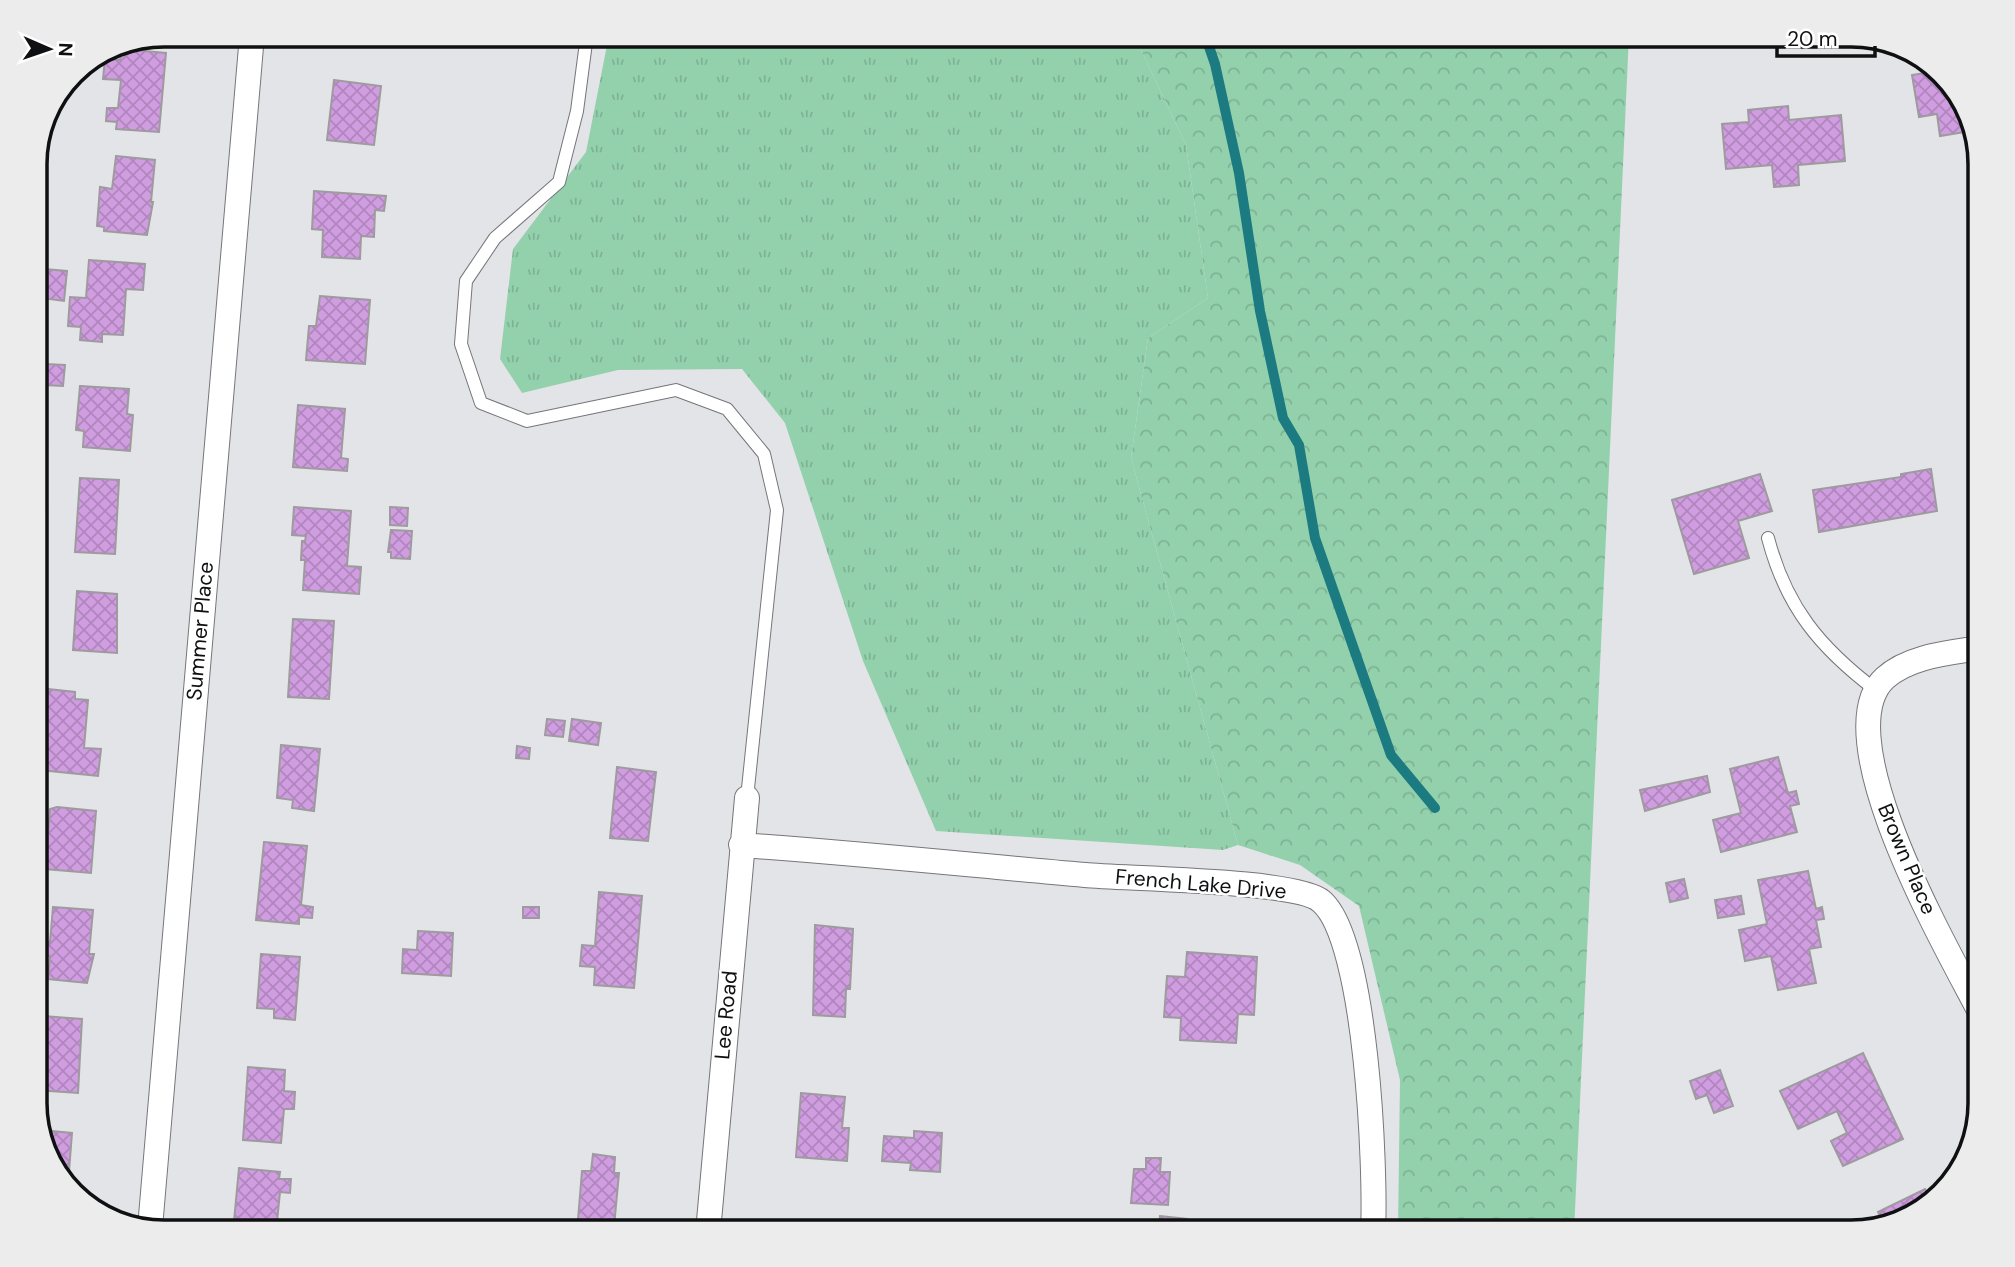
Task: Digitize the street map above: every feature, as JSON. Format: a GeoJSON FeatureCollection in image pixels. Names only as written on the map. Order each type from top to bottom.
{"type":"FeatureCollection","features":[{"type":"Feature","properties":{"kind":"street","name":"Summer Place"},"geometry":{"type":"LineString","coordinates":[[151,1219],[251,47]]}},
{"type":"Feature","properties":{"kind":"street"},"geometry":{"type":"LineString","coordinates":[[1875,693],[1882,680],[1899,667],[1942,654],[1968,650]]}},
{"type":"Feature","properties":{"kind":"street","name":"Brown Place"},"geometry":{"type":"LineString","coordinates":[[1875,693],[1869,720],[1869,751],[1881,800],[1914,882],[1968,988]]}},
{"type":"Feature","properties":{"kind":"street","name":"Lee Road"},"geometry":{"type":"LineString","coordinates":[[710,1220],[747,798]]}},
{"type":"Feature","properties":{"kind":"street","name":"French Lake Drive"},"geometry":{"type":"LineString","coordinates":[[741,845],[1087,875],[1271,887],[1307,894],[1321,901],[1334,917],[1342,936],[1351,974],[1369,1099],[1375,1187],[1374,1220]]}},
{"type":"Feature","properties":{"kind":"lane"},"geometry":{"type":"LineString","coordinates":[[585,47],[577,111],[559,182],[495,238],[466,281],[461,344],[481,403],[527,421],[676,390],[727,409],[764,454],[778,510],[747,798]]}},
{"type":"Feature","properties":{"kind":"lane"},"geometry":{"type":"LineString","coordinates":[[1768,538],[1777,574],[1804,621],[1843,665],[1875,693]]}},
{"type":"Feature","properties":{"kind":"green space"},"geometry":{"type":"Polygon","coordinates":[[[607,47],[1140,47],[1186,145],[1208,298],[1148,338],[1131,458],[1238,845],[1223,850],[936,831],[863,661],[785,423],[742,369],[618,370],[522,393],[500,359],[513,249],[586,152],[607,47]]]}},
{"type":"Feature","properties":{"kind":"green space"},"geometry":{"type":"Polygon","coordinates":[[[1140,47],[1628,47],[1575,1220],[1398,1220],[1400,1080],[1359,906],[1300,865],[1238,845],[1131,458],[1148,338],[1208,298],[1186,145],[1140,47]]]}},
{"type":"Feature","properties":{"kind":"building"},"geometry":{"type":"Polygon","coordinates":[[[140,51],[166,53],[159,132],[116,129],[117,122],[106,121],[107,108],[118,108],[121,80],[103,79],[104,64],[113,60],[120,60],[121,56],[140,51]]]}},
{"type":"Feature","properties":{"kind":"building"},"geometry":{"type":"Polygon","coordinates":[[[1924,73],[1939,87],[1956,113],[1963,132],[1940,136],[1937,114],[1919,117],[1912,75],[1924,73]]]}},
{"type":"Feature","properties":{"kind":"building"},"geometry":{"type":"Polygon","coordinates":[[[334,80],[381,86],[374,145],[327,140],[334,80]]]}},
{"type":"Feature","properties":{"kind":"building"},"geometry":{"type":"Polygon","coordinates":[[[1788,106],[1789,120],[1841,115],[1845,161],[1798,165],[1799,185],[1774,187],[1772,165],[1726,169],[1722,124],[1749,122],[1748,110],[1788,106]]]}},
{"type":"Feature","properties":{"kind":"building"},"geometry":{"type":"Polygon","coordinates":[[[116,156],[155,160],[153,202],[147,235],[104,231],[104,227],[97,226],[100,187],[112,189],[116,156]]]}},
{"type":"Feature","properties":{"kind":"building"},"geometry":{"type":"Polygon","coordinates":[[[314,191],[386,196],[384,211],[375,210],[374,237],[361,236],[360,259],[322,257],[323,230],[312,229],[314,191]]]}},
{"type":"Feature","properties":{"kind":"building"},"geometry":{"type":"Polygon","coordinates":[[[89,260],[145,264],[143,290],[126,289],[123,335],[102,334],[102,342],[80,340],[81,327],[68,326],[70,297],[86,298],[89,260]]]}},
{"type":"Feature","properties":{"kind":"building"},"geometry":{"type":"Polygon","coordinates":[[[48,269],[67,271],[64,301],[48,299],[48,269]]]}},
{"type":"Feature","properties":{"kind":"building"},"geometry":{"type":"Polygon","coordinates":[[[320,296],[370,300],[365,364],[306,360],[309,326],[316,326],[320,296]]]}},
{"type":"Feature","properties":{"kind":"building"},"geometry":{"type":"Polygon","coordinates":[[[48,364],[65,365],[63,386],[48,385],[48,364]]]}},
{"type":"Feature","properties":{"kind":"building"},"geometry":{"type":"Polygon","coordinates":[[[80,386],[129,389],[127,414],[133,415],[130,451],[83,447],[84,431],[76,430],[80,386]]]}},
{"type":"Feature","properties":{"kind":"building"},"geometry":{"type":"Polygon","coordinates":[[[298,405],[345,409],[341,458],[348,459],[347,471],[293,467],[298,405]]]}},
{"type":"Feature","properties":{"kind":"building"},"geometry":{"type":"Polygon","coordinates":[[[1931,469],[1937,511],[1819,532],[1813,490],[1901,477],[1901,474],[1931,469]]]}},
{"type":"Feature","properties":{"kind":"building"},"geometry":{"type":"Polygon","coordinates":[[[1760,474],[1772,511],[1738,521],[1749,558],[1694,574],[1672,500],[1760,474]]]}},
{"type":"Feature","properties":{"kind":"building"},"geometry":{"type":"Polygon","coordinates":[[[80,478],[119,480],[115,554],[75,552],[80,478]]]}},
{"type":"Feature","properties":{"kind":"building"},"geometry":{"type":"Polygon","coordinates":[[[294,507],[351,511],[347,566],[361,567],[359,594],[303,590],[305,560],[301,560],[302,541],[305,541],[306,536],[292,535],[294,507]]]}},
{"type":"Feature","properties":{"kind":"building"},"geometry":{"type":"Polygon","coordinates":[[[390,507],[408,508],[407,526],[390,525],[390,507]]]}},
{"type":"Feature","properties":{"kind":"building"},"geometry":{"type":"Polygon","coordinates":[[[391,530],[412,531],[410,559],[391,558],[391,552],[388,552],[391,530]]]}},
{"type":"Feature","properties":{"kind":"building"},"geometry":{"type":"Polygon","coordinates":[[[77,591],[117,594],[117,653],[73,650],[77,591]]]}},
{"type":"Feature","properties":{"kind":"building"},"geometry":{"type":"Polygon","coordinates":[[[293,619],[334,621],[329,699],[288,697],[293,619]]]}},
{"type":"Feature","properties":{"kind":"building"},"geometry":{"type":"Polygon","coordinates":[[[48,689],[75,692],[75,699],[88,700],[84,748],[101,749],[98,776],[48,771],[48,689]]]}},
{"type":"Feature","properties":{"kind":"building"},"geometry":{"type":"Polygon","coordinates":[[[547,719],[565,721],[563,737],[545,735],[547,719]]]}},
{"type":"Feature","properties":{"kind":"building"},"geometry":{"type":"Polygon","coordinates":[[[572,719],[601,723],[598,745],[569,741],[572,719]]]}},
{"type":"Feature","properties":{"kind":"building"},"geometry":{"type":"Polygon","coordinates":[[[281,745],[320,749],[314,811],[292,808],[293,800],[277,798],[281,745]]]}},
{"type":"Feature","properties":{"kind":"building"},"geometry":{"type":"Polygon","coordinates":[[[517,746],[530,748],[529,759],[516,758],[517,746]]]}},
{"type":"Feature","properties":{"kind":"building"},"geometry":{"type":"Polygon","coordinates":[[[1778,757],[1788,793],[1796,791],[1799,804],[1790,806],[1797,832],[1721,852],[1713,820],[1741,813],[1730,769],[1778,757]]]}},
{"type":"Feature","properties":{"kind":"building"},"geometry":{"type":"Polygon","coordinates":[[[617,767],[656,772],[648,841],[610,838],[617,767]]]}},
{"type":"Feature","properties":{"kind":"building"},"geometry":{"type":"Polygon","coordinates":[[[1707,776],[1710,792],[1645,811],[1640,790],[1707,776]]]}},
{"type":"Feature","properties":{"kind":"building"},"geometry":{"type":"Polygon","coordinates":[[[57,807],[96,811],[91,873],[48,869],[50,809],[57,807]]]}},
{"type":"Feature","properties":{"kind":"building"},"geometry":{"type":"Polygon","coordinates":[[[264,842],[307,846],[301,905],[313,907],[312,918],[299,917],[299,924],[256,920],[264,842]]]}},
{"type":"Feature","properties":{"kind":"building"},"geometry":{"type":"Polygon","coordinates":[[[1808,871],[1816,909],[1822,907],[1824,919],[1816,920],[1821,947],[1809,949],[1816,983],[1778,990],[1771,956],[1745,961],[1739,930],[1767,924],[1758,880],[1808,871]]]}},
{"type":"Feature","properties":{"kind":"building"},"geometry":{"type":"Polygon","coordinates":[[[1684,879],[1688,898],[1670,902],[1666,883],[1684,879]]]}},
{"type":"Feature","properties":{"kind":"building"},"geometry":{"type":"Polygon","coordinates":[[[599,892],[642,896],[634,988],[594,985],[595,967],[580,966],[582,945],[595,946],[599,892]]]}},
{"type":"Feature","properties":{"kind":"building"},"geometry":{"type":"Polygon","coordinates":[[[1741,896],[1744,914],[1718,918],[1715,900],[1741,896]]]}},
{"type":"Feature","properties":{"kind":"building"},"geometry":{"type":"Polygon","coordinates":[[[53,907],[93,910],[89,954],[94,954],[87,983],[48,979],[53,907]]]}},
{"type":"Feature","properties":{"kind":"building"},"geometry":{"type":"Polygon","coordinates":[[[523,907],[539,907],[539,918],[523,918],[523,907]]]}},
{"type":"Feature","properties":{"kind":"building"},"geometry":{"type":"Polygon","coordinates":[[[815,925],[853,929],[850,989],[846,989],[845,1017],[813,1015],[815,925]]]}},
{"type":"Feature","properties":{"kind":"building"},"geometry":{"type":"Polygon","coordinates":[[[418,931],[453,933],[451,976],[402,973],[403,949],[417,950],[418,931]]]}},
{"type":"Feature","properties":{"kind":"building"},"geometry":{"type":"Polygon","coordinates":[[[1187,952],[1257,957],[1254,1015],[1238,1014],[1236,1043],[1180,1040],[1181,1018],[1164,1017],[1167,976],[1185,977],[1187,952]]]}},
{"type":"Feature","properties":{"kind":"building"},"geometry":{"type":"Polygon","coordinates":[[[261,954],[300,957],[295,1020],[274,1018],[274,1009],[257,1008],[261,954]]]}},
{"type":"Feature","properties":{"kind":"building"},"geometry":{"type":"Polygon","coordinates":[[[48,1016],[82,1019],[78,1093],[48,1091],[48,1016]]]}},
{"type":"Feature","properties":{"kind":"building"},"geometry":{"type":"Polygon","coordinates":[[[1863,1053],[1903,1139],[1843,1166],[1831,1141],[1847,1133],[1837,1111],[1798,1129],[1780,1091],[1863,1053]]]}},
{"type":"Feature","properties":{"kind":"building"},"geometry":{"type":"Polygon","coordinates":[[[248,1067],[285,1070],[284,1091],[295,1092],[294,1109],[284,1109],[281,1143],[243,1140],[248,1067]]]}},
{"type":"Feature","properties":{"kind":"building"},"geometry":{"type":"Polygon","coordinates":[[[1720,1070],[1733,1106],[1714,1113],[1707,1095],[1696,1099],[1690,1081],[1720,1070]]]}},
{"type":"Feature","properties":{"kind":"building"},"geometry":{"type":"Polygon","coordinates":[[[801,1093],[845,1097],[842,1128],[849,1128],[847,1161],[796,1157],[801,1093]]]}},
{"type":"Feature","properties":{"kind":"building"},"geometry":{"type":"Polygon","coordinates":[[[51,1131],[72,1133],[69,1171],[51,1131]]]}},
{"type":"Feature","properties":{"kind":"building"},"geometry":{"type":"Polygon","coordinates":[[[914,1131],[942,1133],[940,1172],[910,1170],[911,1163],[882,1161],[884,1136],[914,1138],[914,1131]]]}},
{"type":"Feature","properties":{"kind":"building"},"geometry":{"type":"Polygon","coordinates":[[[593,1154],[615,1157],[614,1173],[619,1173],[615,1220],[578,1220],[582,1171],[591,1171],[593,1154]]]}},
{"type":"Feature","properties":{"kind":"building"},"geometry":{"type":"Polygon","coordinates":[[[1146,1158],[1161,1158],[1160,1172],[1170,1172],[1168,1205],[1131,1203],[1134,1169],[1146,1169],[1146,1158]]]}},
{"type":"Feature","properties":{"kind":"building"},"geometry":{"type":"Polygon","coordinates":[[[239,1168],[280,1172],[279,1179],[291,1179],[290,1193],[280,1192],[277,1220],[234,1220],[239,1168]]]}},
{"type":"Feature","properties":{"kind":"building"},"geometry":{"type":"Polygon","coordinates":[[[1925,1189],[1926,1192],[1895,1211],[1880,1216],[1878,1212],[1925,1189]]]}},
{"type":"Feature","properties":{"kind":"building"},"geometry":{"type":"Polygon","coordinates":[[[1160,1216],[1187,1219],[1187,1220],[1160,1220],[1160,1216]]]}},
{"type":"Feature","properties":{"kind":"waterway"},"geometry":{"type":"LineString","coordinates":[[1209,47],[1239,173],[1260,311],[1283,418],[1299,445],[1315,538],[1391,755],[1435,808]]}}]}
